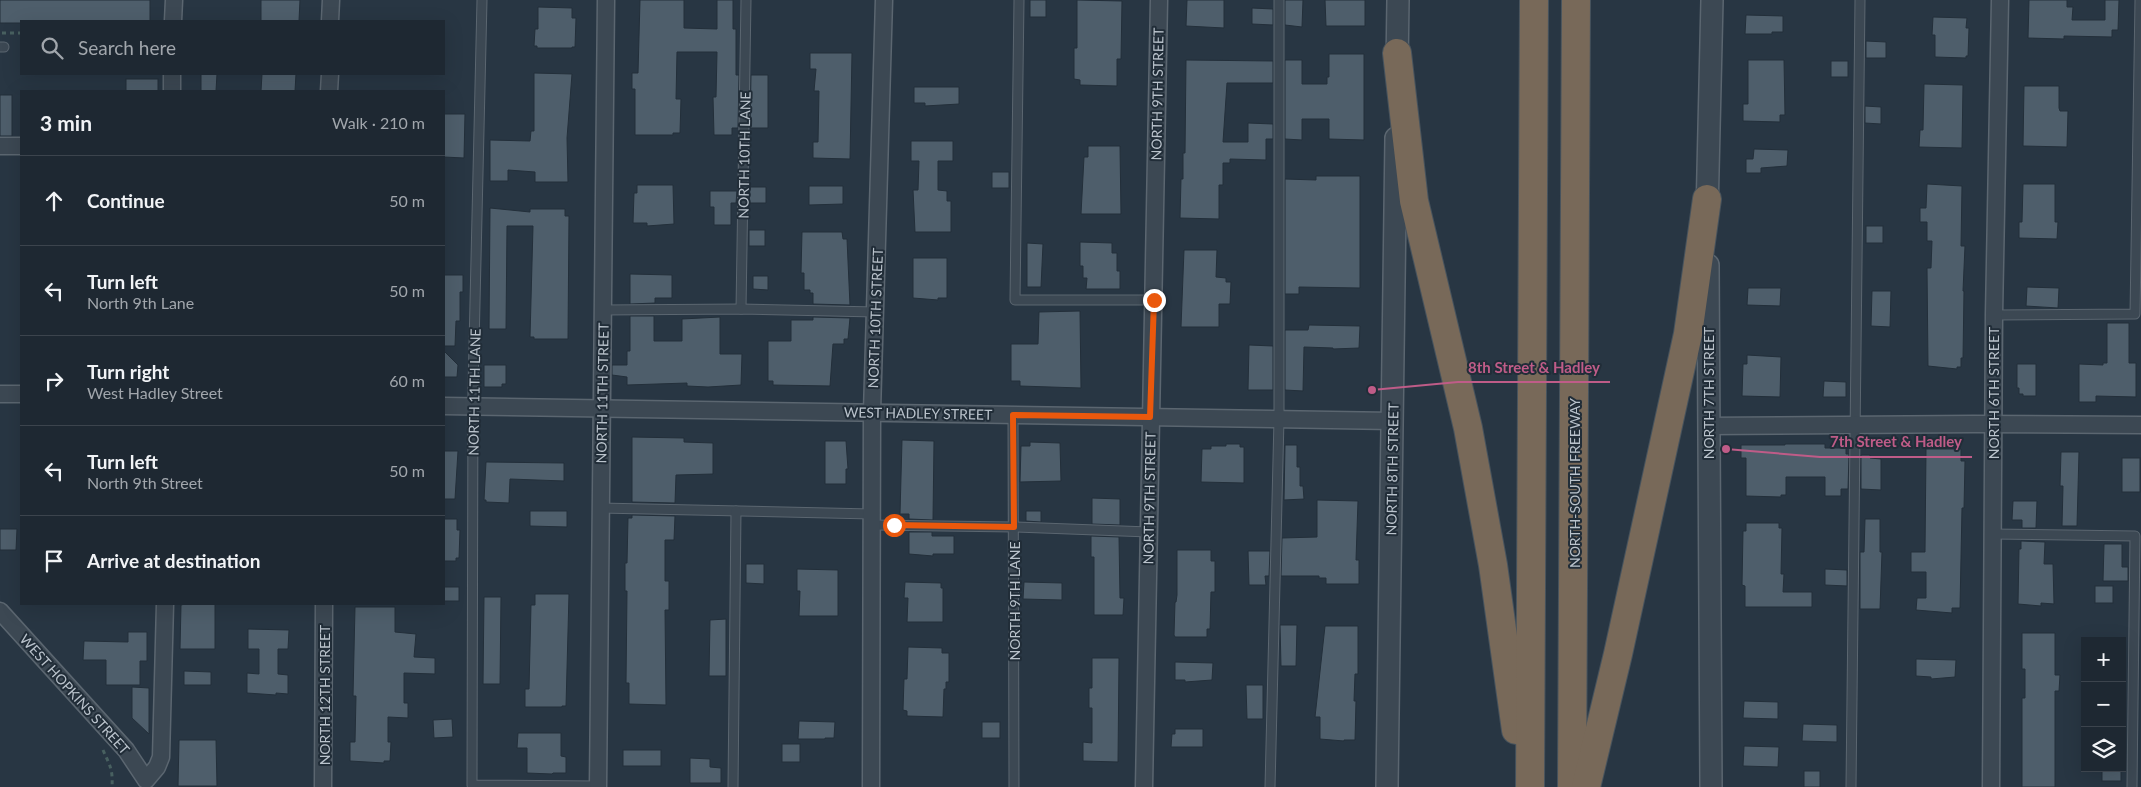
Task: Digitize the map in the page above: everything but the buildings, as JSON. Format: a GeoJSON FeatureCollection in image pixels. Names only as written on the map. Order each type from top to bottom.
{"type":"FeatureCollection","features":[{"type":"Feature","properties":{"kind":"highway"},"geometry":{"type":"LineString","coordinates":[[1530,787],[1534,0]]}},
{"type":"Feature","properties":{"kind":"highway","name":"NORTH-SOUTH FREEWAY"},"geometry":{"type":"LineString","coordinates":[[1572,787],[1576,0]]}},
{"type":"Feature","properties":{"kind":"highway"},"geometry":{"type":"LineString","coordinates":[[1397,52],[1414,201],[1468,428],[1494,565],[1524,787]]}},
{"type":"Feature","properties":{"kind":"highway"},"geometry":{"type":"LineString","coordinates":[[1586,787],[1620,647],[1688,334],[1707,199]]}},
{"type":"Feature","properties":{"kind":"street"},"geometry":{"type":"LineString","coordinates":[[173,20],[174,0]]}},
{"type":"Feature","properties":{"kind":"street"},"geometry":{"type":"LineString","coordinates":[[330,20],[331,0]]}},
{"type":"Feature","properties":{"kind":"street","name":"NORTH 11TH STREET"},"geometry":{"type":"LineString","coordinates":[[598,786],[606,0]]}},
{"type":"Feature","properties":{"kind":"street","name":"NORTH 10TH STREET"},"geometry":{"type":"LineString","coordinates":[[871,787],[872,412],[884,0]]}},
{"type":"Feature","properties":{"kind":"street","name":"NORTH 9TH STREET"},"geometry":{"type":"LineString","coordinates":[[1144,787],[1159,0]]}},
{"type":"Feature","properties":{"kind":"street","name":"NORTH 8TH STREET"},"geometry":{"type":"LineString","coordinates":[[1387,787],[1398,0]]}},
{"type":"Feature","properties":{"kind":"street","name":"NORTH 7TH STREET"},"geometry":{"type":"LineString","coordinates":[[1711,787],[1707,199],[1712,0]]}},
{"type":"Feature","properties":{"kind":"street","name":"NORTH 6TH STREET"},"geometry":{"type":"LineString","coordinates":[[1991,787],[1991,534],[2000,0]]}},
{"type":"Feature","properties":{"kind":"street"},"geometry":{"type":"LineString","coordinates":[[172,75],[172,90]]}},
{"type":"Feature","properties":{"kind":"street"},"geometry":{"type":"LineString","coordinates":[[330,75],[330,90]]}},
{"type":"Feature","properties":{"kind":"street"},"geometry":{"type":"LineString","coordinates":[[0,146],[20,146]]}},
{"type":"Feature","properties":{"kind":"street"},"geometry":{"type":"LineString","coordinates":[[0,394],[20,394]]}},
{"type":"Feature","properties":{"kind":"street","name":"WEST HADLEY STREET"},"geometry":{"type":"LineString","coordinates":[[445,406],[1393,421]]}},
{"type":"Feature","properties":{"kind":"street"},"geometry":{"type":"LineString","coordinates":[[1708,426],[2141,425]]}},
{"type":"Feature","properties":{"kind":"street","name":"WEST HOPKINS STREET"},"geometry":{"type":"LineString","coordinates":[[0,611],[126,750],[146,780],[157,767],[161,757],[165,605]]}},
{"type":"Feature","properties":{"kind":"street","name":"NORTH 12TH STREET"},"geometry":{"type":"LineString","coordinates":[[323,787],[324,605]]}},
{"type":"Feature","properties":{"kind":"lane","name":"NORTH 11TH LANE"},"geometry":{"type":"LineString","coordinates":[[482,0],[473,406],[472,785],[598,786]]}},
{"type":"Feature","properties":{"kind":"lane","name":"NORTH 10TH LANE"},"geometry":{"type":"LineString","coordinates":[[741,309],[746,0]]}},
{"type":"Feature","properties":{"kind":"lane"},"geometry":{"type":"LineString","coordinates":[[1019,0],[1015,300],[1154,300]]}},
{"type":"Feature","properties":{"kind":"lane"},"geometry":{"type":"LineString","coordinates":[[1270,787],[1278,419],[1278,0]]}},
{"type":"Feature","properties":{"kind":"lane"},"geometry":{"type":"LineString","coordinates":[[1852,787],[1860,0]]}},
{"type":"Feature","properties":{"kind":"lane"},"geometry":{"type":"LineString","coordinates":[[1994,315],[2135,314],[2140,0]]}},
{"type":"Feature","properties":{"kind":"lane"},"geometry":{"type":"LineString","coordinates":[[603,310],[741,309],[876,312]]}},
{"type":"Feature","properties":{"kind":"lane","name":"NORTH 9TH LANE"},"geometry":{"type":"LineString","coordinates":[[1013,415],[1014,787]]}},
{"type":"Feature","properties":{"kind":"lane"},"geometry":{"type":"LineString","coordinates":[[600,508],[736,511],[872,520],[1148,532]]}},
{"type":"Feature","properties":{"kind":"lane"},"geometry":{"type":"LineString","coordinates":[[734,787],[736,511]]}},
{"type":"Feature","properties":{"kind":"lane"},"geometry":{"type":"LineString","coordinates":[[1991,534],[2135,536],[2132,787]]}},
{"type":"Feature","properties":{"kind":"path"},"geometry":{"type":"LineString","coordinates":[[0,33],[20,33]]}},
{"type":"Feature","properties":{"kind":"path"},"geometry":{"type":"LineString","coordinates":[[100,743],[111,764],[113,773],[112,787]]}},
{"type":"Feature","properties":{"kind":"place","name":"8th Street & Hadley"},"geometry":{"type":"Point","coordinates":[1372,390]}},
{"type":"Feature","properties":{"kind":"place","name":"7th Street & Hadley"},"geometry":{"type":"Point","coordinates":[1726,449]}},
{"type":"Feature","properties":{"kind":"route"},"geometry":{"type":"LineString","coordinates":[[894,525],[1014,527],[1013,415],[1150,417],[1154,300]]}}]}
